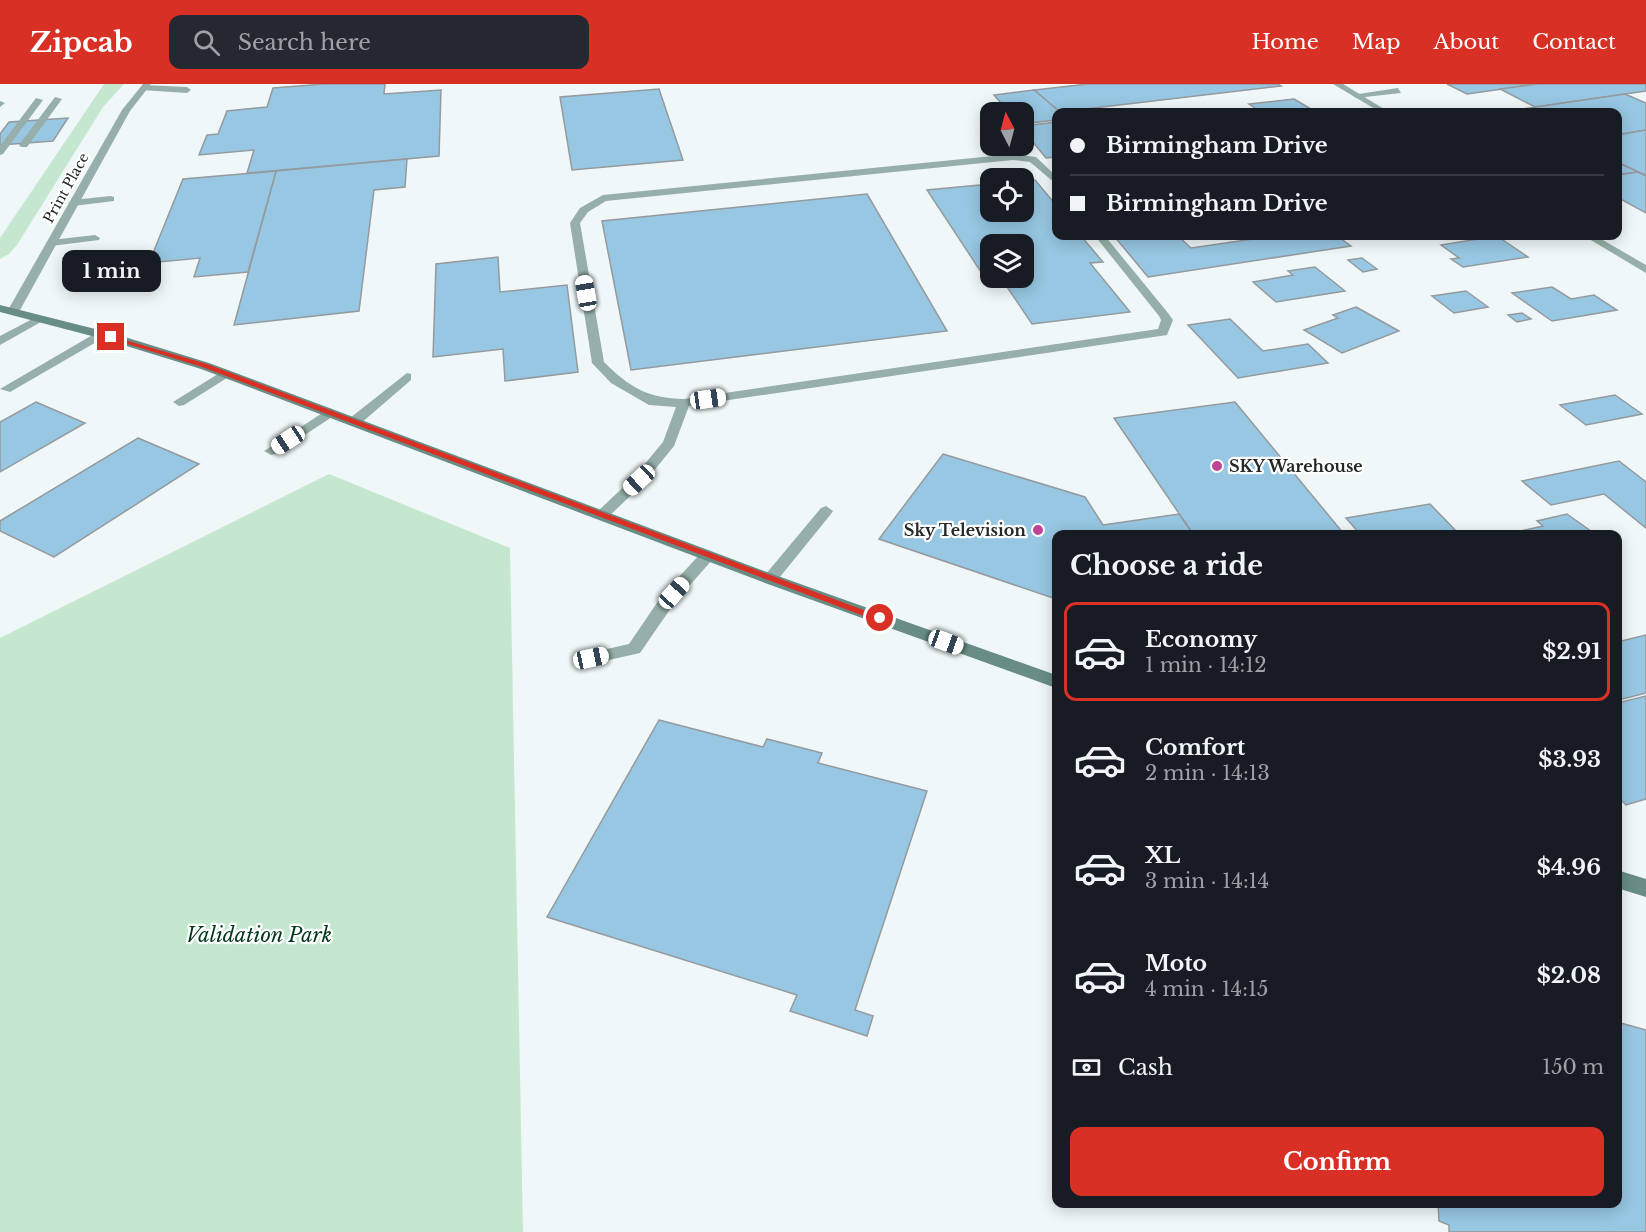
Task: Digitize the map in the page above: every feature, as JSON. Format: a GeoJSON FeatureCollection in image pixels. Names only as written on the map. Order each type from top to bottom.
{"type":"FeatureCollection","features":[{"type":"Feature","properties":{"kind":"main road"},"geometry":{"type":"LineString","coordinates":[[0,308],[101,334],[226,373],[770,579],[1052,681]]}},
{"type":"Feature","properties":{"kind":"main road"},"geometry":{"type":"LineString","coordinates":[[1622,881],[1646,888]]}},
{"type":"Feature","properties":{"kind":"street"},"geometry":{"type":"LineString","coordinates":[[1337,84],[1378,108]]}},
{"type":"Feature","properties":{"kind":"street"},"geometry":{"type":"LineString","coordinates":[[146,86],[187,90]]}},
{"type":"Feature","properties":{"kind":"street","name":"Print Place"},"geometry":{"type":"LineString","coordinates":[[14,310],[126,110],[146,86]]}},
{"type":"Feature","properties":{"kind":"street"},"geometry":{"type":"LineString","coordinates":[[1356,96],[1398,90]]}},
{"type":"Feature","properties":{"kind":"street"},"geometry":{"type":"LineString","coordinates":[[24,145],[58,99]]}},
{"type":"Feature","properties":{"kind":"street"},"geometry":{"type":"LineString","coordinates":[[0,152],[39,100]]}},
{"type":"Feature","properties":{"kind":"street"},"geometry":{"type":"LineString","coordinates":[[1052,178],[1033,159],[1013,157],[603,198],[584,210],[575,223],[598,363],[615,380],[654,402],[684,403],[1163,332],[1167,320],[1164,315],[1103,240]]}},
{"type":"Feature","properties":{"kind":"street"},"geometry":{"type":"LineString","coordinates":[[73,203],[110,199]]}},
{"type":"Feature","properties":{"kind":"street"},"geometry":{"type":"LineString","coordinates":[[51,243],[95,238]]}},
{"type":"Feature","properties":{"kind":"street"},"geometry":{"type":"LineString","coordinates":[[1596,240],[1646,270]]}},
{"type":"Feature","properties":{"kind":"street"},"geometry":{"type":"LineString","coordinates":[[0,341],[42,318]]}},
{"type":"Feature","properties":{"kind":"street"},"geometry":{"type":"LineString","coordinates":[[6,389],[101,334]]}},
{"type":"Feature","properties":{"kind":"street"},"geometry":{"type":"LineString","coordinates":[[179,402],[226,373]]}},
{"type":"Feature","properties":{"kind":"street"},"geometry":{"type":"LineString","coordinates":[[355,421],[407,377]]}},
{"type":"Feature","properties":{"kind":"street"},"geometry":{"type":"LineString","coordinates":[[602,515],[639,480],[669,443],[684,403]]}},
{"type":"Feature","properties":{"kind":"street"},"geometry":{"type":"LineString","coordinates":[[271,451],[330,412]]}},
{"type":"Feature","properties":{"kind":"street"},"geometry":{"type":"LineString","coordinates":[[770,579],[826,511]]}},
{"type":"Feature","properties":{"kind":"street"},"geometry":{"type":"LineString","coordinates":[[591,658],[634,649],[669,598],[708,555]]}},
{"type":"Feature","properties":{"kind":"green space"},"geometry":{"type":"Polygon","coordinates":[[[104,84],[124,84],[103,107],[17,245],[9,254],[0,259],[0,238],[104,84]]]}},
{"type":"Feature","properties":{"kind":"green space","name":"Validation Park"},"geometry":{"type":"Polygon","coordinates":[[[329,474],[510,548],[523,1232],[0,1232],[0,638],[329,474]]]}},
{"type":"Feature","properties":{"kind":"building"},"geometry":{"type":"Polygon","coordinates":[[[324,84],[385,84],[384,94],[441,90],[439,156],[247,173],[254,150],[199,155],[207,135],[218,134],[227,111],[267,107],[273,88],[324,84]]]}},
{"type":"Feature","properties":{"kind":"building"},"geometry":{"type":"Polygon","coordinates":[[[1088,84],[1278,84],[1281,86],[1094,108],[1055,108],[1034,90],[1088,84]]]}},
{"type":"Feature","properties":{"kind":"building"},"geometry":{"type":"Polygon","coordinates":[[[1447,84],[1538,84],[1467,94],[1447,84]]]}},
{"type":"Feature","properties":{"kind":"building"},"geometry":{"type":"Polygon","coordinates":[[[1538,84],[1646,84],[1646,91],[1535,107],[1500,89],[1538,84]]]}},
{"type":"Feature","properties":{"kind":"building"},"geometry":{"type":"Polygon","coordinates":[[[659,89],[683,160],[572,170],[560,97],[659,89]]]}},
{"type":"Feature","properties":{"kind":"building"},"geometry":{"type":"Polygon","coordinates":[[[1034,90],[1055,108],[1052,108],[1052,120],[1034,123],[1034,102],[1000,102],[994,95],[1034,90]]]}},
{"type":"Feature","properties":{"kind":"building"},"geometry":{"type":"Polygon","coordinates":[[[1625,94],[1646,103],[1646,130],[1622,134],[1622,108],[1529,108],[1625,94]]]}},
{"type":"Feature","properties":{"kind":"building"},"geometry":{"type":"Polygon","coordinates":[[[1294,99],[1309,108],[1255,108],[1249,104],[1294,99]]]}},
{"type":"Feature","properties":{"kind":"building"},"geometry":{"type":"Polygon","coordinates":[[[68,118],[53,141],[0,145],[0,134],[9,122],[68,118]]]}},
{"type":"Feature","properties":{"kind":"building"},"geometry":{"type":"Polygon","coordinates":[[[1052,122],[1052,157],[1046,158],[1034,143],[1034,125],[1052,122]]]}},
{"type":"Feature","properties":{"kind":"building"},"geometry":{"type":"Polygon","coordinates":[[[1646,130],[1646,175],[1622,164],[1622,134],[1646,130]]]}},
{"type":"Feature","properties":{"kind":"building"},"geometry":{"type":"Polygon","coordinates":[[[407,159],[405,187],[374,190],[359,311],[234,325],[276,171],[407,159]]]}},
{"type":"Feature","properties":{"kind":"building"},"geometry":{"type":"Polygon","coordinates":[[[1622,164],[1638,172],[1622,174],[1622,164]]]}},
{"type":"Feature","properties":{"kind":"building"},"geometry":{"type":"Polygon","coordinates":[[[276,171],[248,272],[194,277],[200,258],[149,263],[183,179],[276,171]]]}},
{"type":"Feature","properties":{"kind":"building"},"geometry":{"type":"Polygon","coordinates":[[[1638,172],[1646,176],[1646,213],[1622,200],[1622,174],[1638,172]]]}},
{"type":"Feature","properties":{"kind":"building"},"geometry":{"type":"Polygon","coordinates":[[[1035,180],[1052,200],[1052,240],[1084,240],[1103,262],[1090,263],[1130,312],[1032,324],[1008,288],[1034,288],[1034,234],[980,234],[980,270],[927,190],[980,185],[980,222],[1034,222],[1035,180]]]}},
{"type":"Feature","properties":{"kind":"building"},"geometry":{"type":"Polygon","coordinates":[[[867,194],[947,331],[631,370],[602,221],[867,194]]]}},
{"type":"Feature","properties":{"kind":"building"},"geometry":{"type":"Polygon","coordinates":[[[1117,240],[1182,240],[1191,248],[1246,240],[1343,240],[1351,246],[1148,277],[1117,240]]]}},
{"type":"Feature","properties":{"kind":"building"},"geometry":{"type":"Polygon","coordinates":[[[1472,240],[1503,240],[1528,257],[1463,267],[1451,259],[1459,258],[1441,245],[1472,240]]]}},
{"type":"Feature","properties":{"kind":"building"},"geometry":{"type":"Polygon","coordinates":[[[498,257],[500,292],[567,285],[578,372],[505,381],[503,349],[433,357],[436,264],[498,257]]]}},
{"type":"Feature","properties":{"kind":"building"},"geometry":{"type":"Polygon","coordinates":[[[1362,258],[1377,269],[1363,272],[1348,260],[1362,258]]]}},
{"type":"Feature","properties":{"kind":"building"},"geometry":{"type":"Polygon","coordinates":[[[1315,267],[1345,291],[1276,302],[1253,282],[1293,275],[1288,271],[1315,267]]]}},
{"type":"Feature","properties":{"kind":"building"},"geometry":{"type":"Polygon","coordinates":[[[1552,287],[1571,299],[1594,295],[1617,310],[1552,321],[1512,293],[1552,287]]]}},
{"type":"Feature","properties":{"kind":"building"},"geometry":{"type":"Polygon","coordinates":[[[1466,291],[1488,307],[1454,313],[1432,296],[1466,291]]]}},
{"type":"Feature","properties":{"kind":"building"},"geometry":{"type":"Polygon","coordinates":[[[1356,307],[1399,331],[1342,353],[1304,330],[1338,318],[1333,315],[1356,307]]]}},
{"type":"Feature","properties":{"kind":"building"},"geometry":{"type":"Polygon","coordinates":[[[1522,313],[1531,319],[1517,322],[1508,315],[1522,313]]]}},
{"type":"Feature","properties":{"kind":"building"},"geometry":{"type":"Polygon","coordinates":[[[1230,319],[1263,351],[1308,344],[1328,363],[1238,378],[1188,325],[1230,319]]]}},
{"type":"Feature","properties":{"kind":"building"},"geometry":{"type":"Polygon","coordinates":[[[1615,395],[1642,414],[1586,425],[1560,405],[1615,395]]]}},
{"type":"Feature","properties":{"kind":"building"},"geometry":{"type":"Polygon","coordinates":[[[36,402],[85,423],[0,472],[0,422],[36,402]]]}},
{"type":"Feature","properties":{"kind":"building","name":"SKY Warehouse"},"geometry":{"type":"Polygon","coordinates":[[[1235,402],[1341,530],[1190,530],[1114,418],[1235,402]]]}},
{"type":"Feature","properties":{"kind":"building"},"geometry":{"type":"Polygon","coordinates":[[[138,438],[199,464],[54,557],[0,531],[0,521],[138,438]]]}},
{"type":"Feature","properties":{"kind":"building","name":"Sky Television"},"geometry":{"type":"Polygon","coordinates":[[[943,454],[1085,497],[1103,525],[1179,514],[1190,530],[1052,530],[1052,598],[879,539],[943,454]]]}},
{"type":"Feature","properties":{"kind":"building"},"geometry":{"type":"Polygon","coordinates":[[[1619,461],[1646,482],[1646,528],[1604,494],[1551,505],[1522,481],[1619,461]]]}},
{"type":"Feature","properties":{"kind":"building"},"geometry":{"type":"Polygon","coordinates":[[[1430,504],[1455,530],[1356,530],[1346,518],[1430,504]]]}},
{"type":"Feature","properties":{"kind":"building"},"geometry":{"type":"Polygon","coordinates":[[[1567,514],[1589,530],[1525,530],[1543,526],[1537,521],[1567,514]]]}},
{"type":"Feature","properties":{"kind":"building"},"geometry":{"type":"Polygon","coordinates":[[[1646,635],[1646,693],[1623,699],[1622,698],[1622,641],[1646,635]]]}},
{"type":"Feature","properties":{"kind":"building"},"geometry":{"type":"Polygon","coordinates":[[[1646,696],[1646,799],[1626,805],[1622,801],[1622,702],[1646,696]]]}},
{"type":"Feature","properties":{"kind":"building"},"geometry":{"type":"Polygon","coordinates":[[[659,720],[763,747],[767,739],[822,753],[818,763],[927,791],[855,1010],[873,1016],[867,1036],[790,1011],[797,995],[547,917],[659,720]]]}},
{"type":"Feature","properties":{"kind":"building"},"geometry":{"type":"Polygon","coordinates":[[[1622,1023],[1646,1030],[1646,1232],[1449,1232],[1449,1225],[1439,1221],[1438,1208],[1622,1208],[1622,1023]]]}},
{"type":"Feature","properties":{"kind":"place","name":"SKY Warehouse"},"geometry":{"type":"Point","coordinates":[1217,466]}},
{"type":"Feature","properties":{"kind":"place","name":"Sky Television"},"geometry":{"type":"Point","coordinates":[1038,530]}},
{"type":"Feature","properties":{"kind":"route"},"geometry":{"type":"LineString","coordinates":[[111,337],[205,366],[770,579],[880,618]]}}]}
